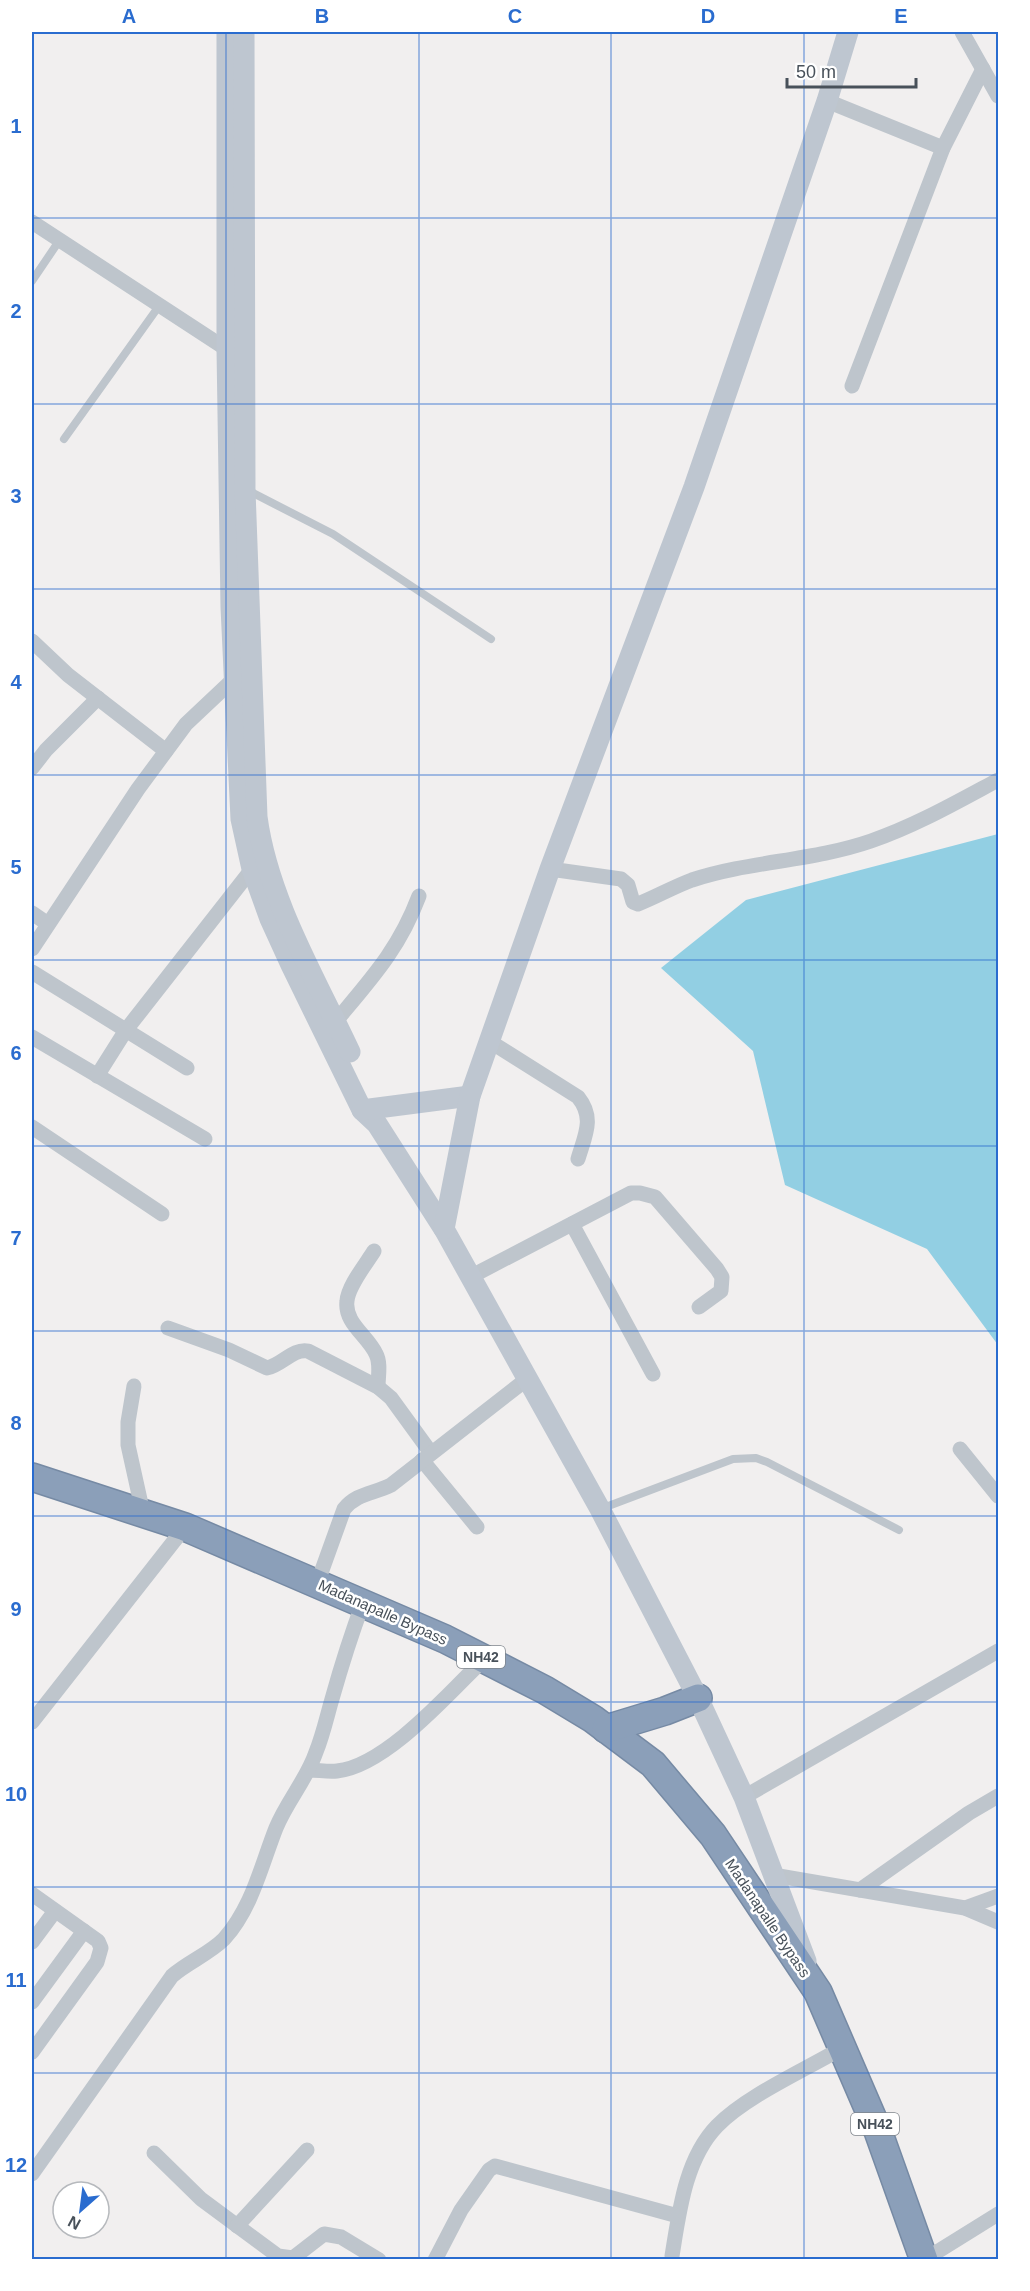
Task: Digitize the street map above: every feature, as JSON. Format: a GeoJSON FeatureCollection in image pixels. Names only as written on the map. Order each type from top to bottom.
{"type":"FeatureCollection","features":[{"type":"Feature","properties":{"kind":"highway","name":"Madanapalle Bypass"},"geometry":{"type":"LineString","coordinates":[[32,1477],[185,1527],[445,1639],[545,1690],[606,1729],[653,1764],[713,1835],[818,1992]]}},
{"type":"Feature","properties":{"kind":"highway"},"geometry":{"type":"LineString","coordinates":[[606,1729],[698,1698]]}},
{"type":"Feature","properties":{"kind":"highway","name":"NH42"},"geometry":{"type":"LineString","coordinates":[[818,1992],[878,2131],[924,2259]]}},
{"type":"Feature","properties":{"kind":"street"},"geometry":{"type":"LineString","coordinates":[[227,32],[227,349],[231,606],[241,819],[252,869],[291,964],[372,1113],[444,1229],[600,1509],[698,1698],[744,1797],[818,1992]]}},
{"type":"Feature","properties":{"kind":"street"},"geometry":{"type":"LineString","coordinates":[[244,32],[246,490],[250,663],[257,817],[261,846],[277,897],[336,1021],[372,1113]]}},
{"type":"Feature","properties":{"kind":"street"},"geometry":{"type":"LineString","coordinates":[[444,1229],[470,1096],[550,869],[694,487],[827,101],[848,32]]}},
{"type":"Feature","properties":{"kind":"street"},"geometry":{"type":"LineString","coordinates":[[967,34],[983,69],[999,96]]}},
{"type":"Feature","properties":{"kind":"street"},"geometry":{"type":"LineString","coordinates":[[852,386],[943,148],[983,69]]}},
{"type":"Feature","properties":{"kind":"street"},"geometry":{"type":"LineString","coordinates":[[827,101],[943,148]]}},
{"type":"Feature","properties":{"kind":"street"},"geometry":{"type":"LineString","coordinates":[[32,222],[246,362]]}},
{"type":"Feature","properties":{"kind":"street"},"geometry":{"type":"LineString","coordinates":[[32,641],[68,675],[166,751]]}},
{"type":"Feature","properties":{"kind":"street"},"geometry":{"type":"LineString","coordinates":[[32,949],[138,789],[186,724],[250,663]]}},
{"type":"Feature","properties":{"kind":"street"},"geometry":{"type":"LineString","coordinates":[[32,768],[46,750],[98,698]]}},
{"type":"Feature","properties":{"kind":"street"},"geometry":{"type":"LineString","coordinates":[[550,869],[621,879],[628,885],[632,899],[638,904],[693,880],[754,866],[814,856],[871,841],[945,808],[999,780]]}},
{"type":"Feature","properties":{"kind":"street"},"geometry":{"type":"LineString","coordinates":[[97,1076],[126,1030],[252,869]]}},
{"type":"Feature","properties":{"kind":"street"},"geometry":{"type":"LineString","coordinates":[[336,1021],[395,948],[409,923],[419,896]]}},
{"type":"Feature","properties":{"kind":"street"},"geometry":{"type":"LineString","coordinates":[[32,914],[48,924]]}},
{"type":"Feature","properties":{"kind":"street"},"geometry":{"type":"LineString","coordinates":[[32,972],[187,1068]]}},
{"type":"Feature","properties":{"kind":"street"},"geometry":{"type":"LineString","coordinates":[[32,1037],[206,1139]]}},
{"type":"Feature","properties":{"kind":"street"},"geometry":{"type":"LineString","coordinates":[[489,1041],[578,1096],[585,1106],[588,1125],[578,1159]]}},
{"type":"Feature","properties":{"kind":"street"},"geometry":{"type":"LineString","coordinates":[[372,1113],[470,1096]]}},
{"type":"Feature","properties":{"kind":"street"},"geometry":{"type":"LineString","coordinates":[[32,1127],[162,1215]]}},
{"type":"Feature","properties":{"kind":"street"},"geometry":{"type":"LineString","coordinates":[[470,1276],[631,1193],[640,1192],[655,1197],[722,1277],[721,1292],[699,1307]]}},
{"type":"Feature","properties":{"kind":"street"},"geometry":{"type":"LineString","coordinates":[[572,1224],[653,1374]]}},
{"type":"Feature","properties":{"kind":"street"},"geometry":{"type":"LineString","coordinates":[[374,1251],[346,1302],[348,1313],[358,1330],[376,1353],[378,1387]]}},
{"type":"Feature","properties":{"kind":"street"},"geometry":{"type":"LineString","coordinates":[[168,1328],[229,1350],[267,1368],[274,1367],[299,1351],[308,1351],[378,1387],[391,1398],[427,1456],[477,1527]]}},
{"type":"Feature","properties":{"kind":"street"},"geometry":{"type":"LineString","coordinates":[[317,1584],[344,1509],[352,1500],[391,1485],[527,1379]]}},
{"type":"Feature","properties":{"kind":"street"},"geometry":{"type":"LineString","coordinates":[[134,1386],[128,1422],[128,1445],[143,1513]]}},
{"type":"Feature","properties":{"kind":"street"},"geometry":{"type":"LineString","coordinates":[[960,1449],[999,1496]]}},
{"type":"Feature","properties":{"kind":"street"},"geometry":{"type":"LineString","coordinates":[[32,1722],[185,1527]]}},
{"type":"Feature","properties":{"kind":"street"},"geometry":{"type":"LineString","coordinates":[[32,2174],[172,1976],[185,1965],[210,1951],[237,1922],[250,1899],[281,1816],[309,1770],[363,1604]]}},
{"type":"Feature","properties":{"kind":"street"},"geometry":{"type":"LineString","coordinates":[[744,1797],[999,1651]]}},
{"type":"Feature","properties":{"kind":"street"},"geometry":{"type":"LineString","coordinates":[[309,1770],[338,1771],[368,1761],[413,1728],[484,1659]]}},
{"type":"Feature","properties":{"kind":"street"},"geometry":{"type":"LineString","coordinates":[[860,1890],[969,1813],[999,1796]]}},
{"type":"Feature","properties":{"kind":"street"},"geometry":{"type":"LineString","coordinates":[[773,1875],[965,1908],[999,1922]]}},
{"type":"Feature","properties":{"kind":"street"},"geometry":{"type":"LineString","coordinates":[[32,1894],[98,1941],[100,1955],[32,2052]]}},
{"type":"Feature","properties":{"kind":"street"},"geometry":{"type":"LineString","coordinates":[[965,1908],[999,1896]]}},
{"type":"Feature","properties":{"kind":"street"},"geometry":{"type":"LineString","coordinates":[[32,1942],[55,1911]]}},
{"type":"Feature","properties":{"kind":"street"},"geometry":{"type":"LineString","coordinates":[[32,2002],[84,1931]]}},
{"type":"Feature","properties":{"kind":"street"},"geometry":{"type":"LineString","coordinates":[[672,2256],[678,2216],[694,2161],[716,2127],[740,2107],[842,2048]]}},
{"type":"Feature","properties":{"kind":"street"},"geometry":{"type":"LineString","coordinates":[[237,2226],[307,2150]]}},
{"type":"Feature","properties":{"kind":"street"},"geometry":{"type":"LineString","coordinates":[[154,2152],[201,2199],[278,2256],[287,2258],[298,2255],[324,2234],[340,2237],[379,2259]]}},
{"type":"Feature","properties":{"kind":"street"},"geometry":{"type":"LineString","coordinates":[[435,2259],[461,2211],[489,2170],[495,2166],[678,2216]]}},
{"type":"Feature","properties":{"kind":"street"},"geometry":{"type":"LineString","coordinates":[[924,2259],[999,2214]]}},
{"type":"Feature","properties":{"kind":"lane"},"geometry":{"type":"LineString","coordinates":[[32,281],[59,241]]}},
{"type":"Feature","properties":{"kind":"lane"},"geometry":{"type":"LineString","coordinates":[[64,439],[159,306]]}},
{"type":"Feature","properties":{"kind":"lane"},"geometry":{"type":"LineString","coordinates":[[246,490],[333,534],[491,639]]}},
{"type":"Feature","properties":{"kind":"lane"},"geometry":{"type":"LineString","coordinates":[[600,1509],[733,1459],[745,1457],[767,1462],[899,1530]]}},
{"type":"Feature","properties":{"kind":"water"},"geometry":{"type":"Polygon","coordinates":[[[998,834],[998,1345],[927,1249],[785,1185],[753,1051],[661,968],[746,900],[998,834]]]}}]}
